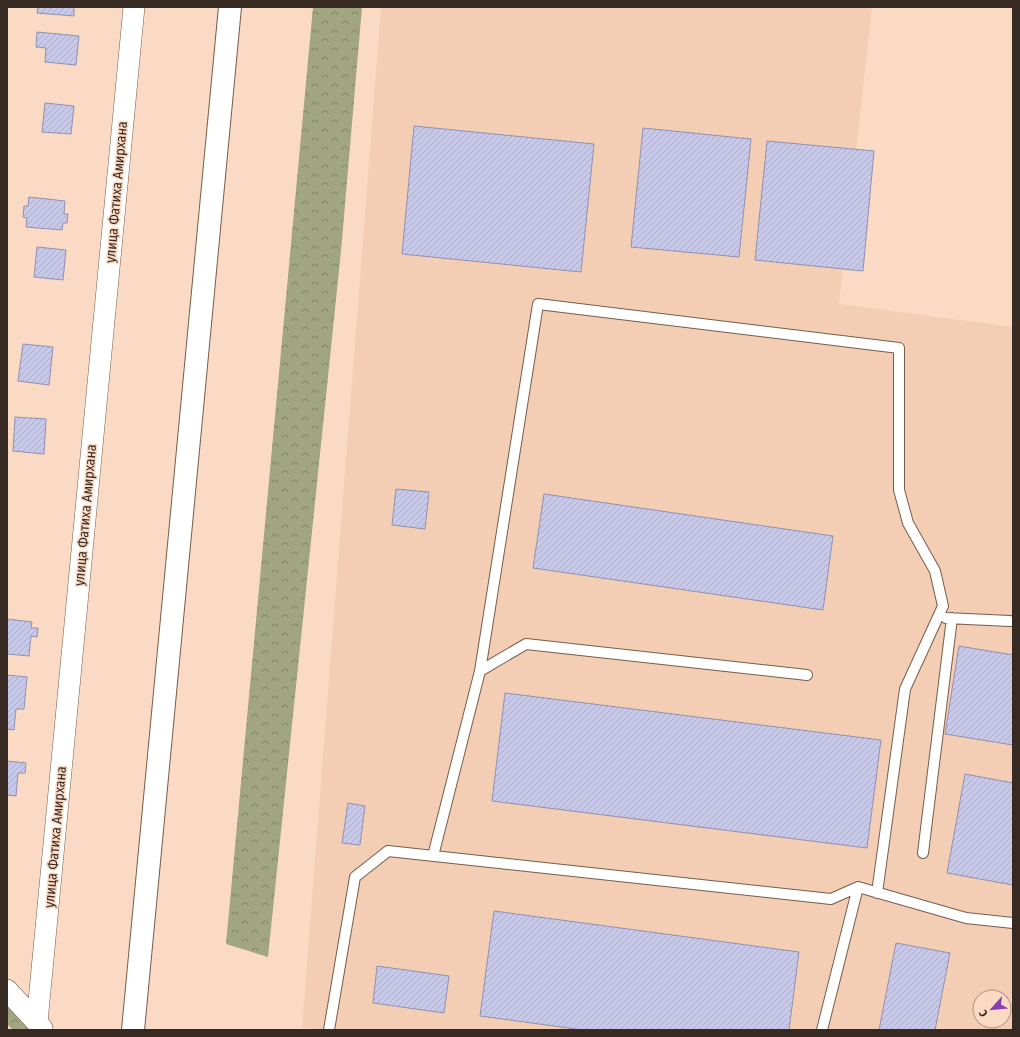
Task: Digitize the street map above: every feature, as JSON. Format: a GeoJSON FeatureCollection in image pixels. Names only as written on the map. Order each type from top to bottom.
{"type":"FeatureCollection","features":[{"type":"Feature","properties":{"kind":"street","name":"улица Фатиха Амирхана"},"geometry":{"type":"LineString","coordinates":[[41,1026],[134,7]]}},
{"type":"Feature","properties":{"kind":"street"},"geometry":{"type":"LineString","coordinates":[[133,1030],[230,7]]}},
{"type":"Feature","properties":{"kind":"street"},"geometry":{"type":"LineString","coordinates":[[7,990],[41,1026]]}},
{"type":"Feature","properties":{"kind":"lane"},"geometry":{"type":"LineString","coordinates":[[433,856],[480,671],[538,304],[899,348],[899,490],[908,523],[935,571],[943,606],[906,689],[877,892]]}},
{"type":"Feature","properties":{"kind":"lane"},"geometry":{"type":"LineString","coordinates":[[938,618],[1010,621]]}},
{"type":"Feature","properties":{"kind":"lane"},"geometry":{"type":"LineString","coordinates":[[923,853],[952,618]]}},
{"type":"Feature","properties":{"kind":"lane"},"geometry":{"type":"LineString","coordinates":[[480,671],[526,644],[807,675]]}},
{"type":"Feature","properties":{"kind":"lane"},"geometry":{"type":"LineString","coordinates":[[329,1030],[355,877],[388,851],[830,899],[858,887],[966,918],[1013,923]]}},
{"type":"Feature","properties":{"kind":"lane"},"geometry":{"type":"LineString","coordinates":[[822,1030],[858,887]]}},
{"type":"Feature","properties":{"kind":"shaded area"},"geometry":{"type":"Polygon","coordinates":[[[381,7],[872,7],[839,304],[1013,327],[1013,1030],[317,1030],[302,1027],[381,7]]]}},
{"type":"Feature","properties":{"kind":"green space"},"geometry":{"type":"Polygon","coordinates":[[[313,7],[362,7],[341,251],[268,957],[226,944],[313,7]]]}},
{"type":"Feature","properties":{"kind":"green space"},"geometry":{"type":"Polygon","coordinates":[[[7,1001],[36,1030],[13,1030],[7,1024],[7,1001]]]}},
{"type":"Feature","properties":{"kind":"building"},"geometry":{"type":"Polygon","coordinates":[[[38,7],[74,7],[74,16],[37,13],[38,7]]]}},
{"type":"Feature","properties":{"kind":"building"},"geometry":{"type":"Polygon","coordinates":[[[37,32],[79,36],[76,65],[45,62],[46,48],[36,47],[37,32]]]}},
{"type":"Feature","properties":{"kind":"building"},"geometry":{"type":"Polygon","coordinates":[[[45,103],[74,106],[71,134],[42,132],[45,103]]]}},
{"type":"Feature","properties":{"kind":"building"},"geometry":{"type":"Polygon","coordinates":[[[414,126],[594,144],[581,272],[402,254],[414,126]]]}},
{"type":"Feature","properties":{"kind":"building"},"geometry":{"type":"Polygon","coordinates":[[[643,128],[751,139],[739,257],[631,247],[643,128]]]}},
{"type":"Feature","properties":{"kind":"building"},"geometry":{"type":"Polygon","coordinates":[[[767,141],[874,151],[863,271],[755,260],[767,141]]]}},
{"type":"Feature","properties":{"kind":"building"},"geometry":{"type":"Polygon","coordinates":[[[29,197],[65,201],[64,214],[68,214],[67,223],[63,223],[62,230],[26,227],[27,218],[23,217],[24,206],[28,206],[29,197]]]}},
{"type":"Feature","properties":{"kind":"building"},"geometry":{"type":"Polygon","coordinates":[[[37,247],[66,250],[63,280],[34,277],[37,247]]]}},
{"type":"Feature","properties":{"kind":"building"},"geometry":{"type":"Polygon","coordinates":[[[23,344],[53,347],[49,385],[18,381],[23,344]]]}},
{"type":"Feature","properties":{"kind":"building"},"geometry":{"type":"Polygon","coordinates":[[[15,417],[46,419],[44,454],[13,451],[15,417]]]}},
{"type":"Feature","properties":{"kind":"building"},"geometry":{"type":"Polygon","coordinates":[[[396,489],[429,492],[425,529],[392,525],[396,489]]]}},
{"type":"Feature","properties":{"kind":"building"},"geometry":{"type":"Polygon","coordinates":[[[544,494],[833,536],[823,610],[533,568],[544,494]]]}},
{"type":"Feature","properties":{"kind":"building"},"geometry":{"type":"Polygon","coordinates":[[[7,619],[32,622],[31,628],[38,628],[37,637],[31,636],[29,656],[7,654],[7,619]]]}},
{"type":"Feature","properties":{"kind":"building"},"geometry":{"type":"Polygon","coordinates":[[[959,646],[1013,655],[1013,745],[945,734],[959,646]]]}},
{"type":"Feature","properties":{"kind":"building"},"geometry":{"type":"Polygon","coordinates":[[[7,675],[27,677],[24,709],[16,709],[14,730],[7,729],[7,675]]]}},
{"type":"Feature","properties":{"kind":"building"},"geometry":{"type":"Polygon","coordinates":[[[505,693],[881,740],[867,848],[492,801],[505,693]]]}},
{"type":"Feature","properties":{"kind":"building"},"geometry":{"type":"Polygon","coordinates":[[[7,761],[26,763],[25,773],[18,773],[16,796],[7,795],[7,761]]]}},
{"type":"Feature","properties":{"kind":"building"},"geometry":{"type":"Polygon","coordinates":[[[965,774],[1013,783],[1013,885],[947,873],[965,774]]]}},
{"type":"Feature","properties":{"kind":"building"},"geometry":{"type":"Polygon","coordinates":[[[348,803],[365,806],[360,845],[342,843],[348,803]]]}},
{"type":"Feature","properties":{"kind":"building"},"geometry":{"type":"Polygon","coordinates":[[[494,911],[799,952],[789,1030],[583,1030],[480,1016],[494,911]]]}},
{"type":"Feature","properties":{"kind":"building"},"geometry":{"type":"Polygon","coordinates":[[[896,943],[950,953],[935,1030],[879,1030],[896,943]]]}},
{"type":"Feature","properties":{"kind":"building"},"geometry":{"type":"Polygon","coordinates":[[[377,966],[449,976],[444,1013],[373,1003],[377,966]]]}}]}
